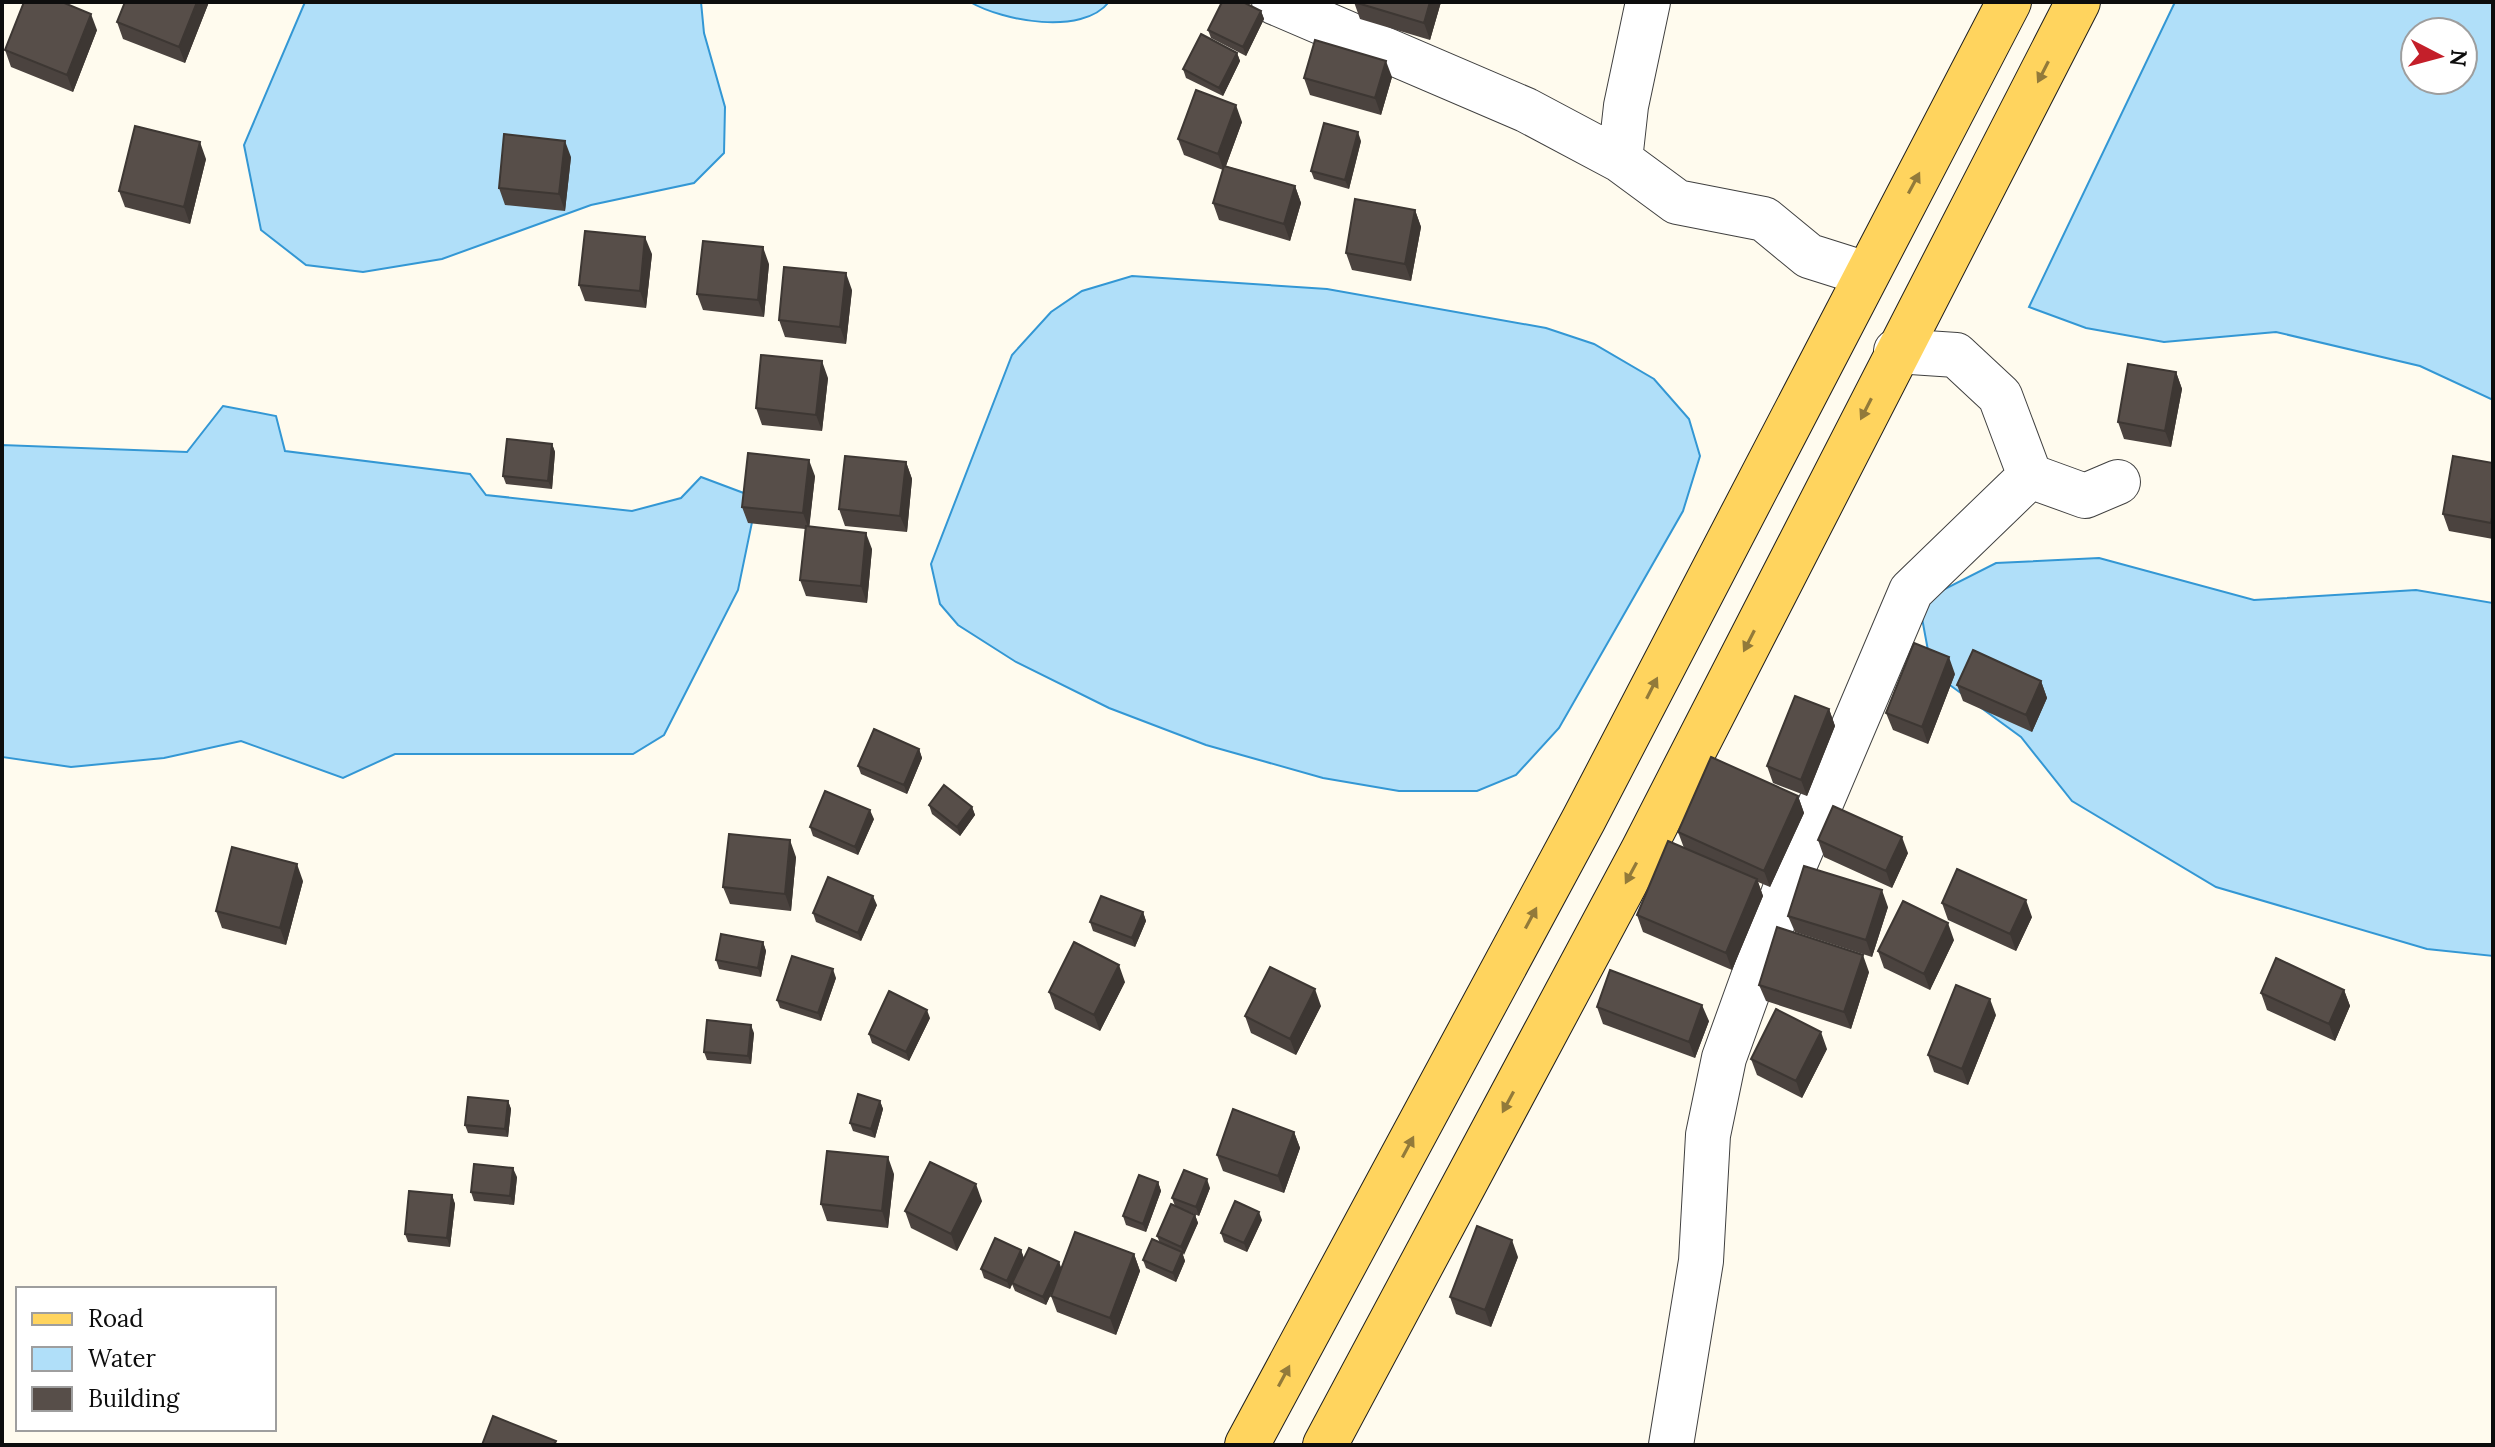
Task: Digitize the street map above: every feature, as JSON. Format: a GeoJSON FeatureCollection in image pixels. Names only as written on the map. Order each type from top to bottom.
{"type":"FeatureCollection","features":[{"type":"Feature","properties":{"kind":"main road"},"geometry":{"type":"LineString","coordinates":[[1247,1445],[1584,819],[2009,2]]}},
{"type":"Feature","properties":{"kind":"main road"},"geometry":{"type":"LineString","coordinates":[[1325,1445],[1643,850],[1896,351],[2078,2]]}},
{"type":"Feature","properties":{"kind":"street"},"geometry":{"type":"LineString","coordinates":[[1274,2],[1526,110],[1620,160],[1677,202],[1764,219],[1809,256],[1866,274]]}},
{"type":"Feature","properties":{"kind":"street"},"geometry":{"type":"LineString","coordinates":[[1620,160],[1626,106],[1648,2]]}},
{"type":"Feature","properties":{"kind":"street"},"geometry":{"type":"LineString","coordinates":[[1896,351],[1956,355],[2000,396],[2030,476],[2085,496],[2118,482]]}},
{"type":"Feature","properties":{"kind":"street"},"geometry":{"type":"LineString","coordinates":[[1671,1445],[1701,1261],[1708,1135],[1724,1058],[1789,878],[1911,591],[2030,476]]}},
{"type":"Feature","properties":{"kind":"water"},"geometry":{"type":"Polygon","coordinates":[[[305,2],[701,2],[704,33],[725,107],[724,153],[694,183],[591,205],[442,259],[363,272],[306,265],[261,230],[244,145],[305,2]]]}},
{"type":"Feature","properties":{"kind":"water"},"geometry":{"type":"Polygon","coordinates":[[[970,2],[1109,2],[1097,13],[1081,19],[1042,22],[1002,15],[970,2]]]}},
{"type":"Feature","properties":{"kind":"water"},"geometry":{"type":"Polygon","coordinates":[[[2175,2],[2493,2],[2493,400],[2420,366],[2276,332],[2164,342],[2086,328],[2029,307],[2175,2]]]}},
{"type":"Feature","properties":{"kind":"water"},"geometry":{"type":"Polygon","coordinates":[[[1132,276],[1327,289],[1546,328],[1594,344],[1654,379],[1689,419],[1700,456],[1683,511],[1559,728],[1516,775],[1477,791],[1399,791],[1323,778],[1206,745],[1109,708],[1016,662],[958,625],[940,604],[931,564],[1012,355],[1051,312],[1082,291],[1132,276]]]}},
{"type":"Feature","properties":{"kind":"water"},"geometry":{"type":"Polygon","coordinates":[[[223,406],[276,416],[285,451],[470,474],[486,495],[632,511],[681,498],[701,477],[757,498],[738,590],[664,735],[633,754],[395,754],[343,778],[241,741],[164,758],[71,767],[2,757],[2,445],[187,452],[223,406]]]}},
{"type":"Feature","properties":{"kind":"water"},"geometry":{"type":"Polygon","coordinates":[[[2099,558],[2254,600],[2416,590],[2493,603],[2493,956],[2427,949],[2216,887],[2072,801],[2021,737],[1932,672],[1919,602],[1996,563],[2099,558]]]}},
{"type":"Feature","properties":{"kind":"building"},"geometry":{"type":"Polygon","coordinates":[[[24,2],[62,2],[91,14],[67,75],[5,50],[24,2]]]}},
{"type":"Feature","properties":{"kind":"building"},"geometry":{"type":"Polygon","coordinates":[[[125,2],[197,2],[179,47],[117,22],[125,2]]]}},
{"type":"Feature","properties":{"kind":"building"},"geometry":{"type":"Polygon","coordinates":[[[1222,2],[1243,2],[1261,11],[1243,47],[1208,30],[1222,2]]]}},
{"type":"Feature","properties":{"kind":"building"},"geometry":{"type":"Polygon","coordinates":[[[1354,2],[1430,2],[1424,23],[1354,2]]]}},
{"type":"Feature","properties":{"kind":"building"},"geometry":{"type":"Polygon","coordinates":[[[1201,34],[1237,53],[1219,88],[1183,69],[1201,34]]]}},
{"type":"Feature","properties":{"kind":"building"},"geometry":{"type":"Polygon","coordinates":[[[1315,40],[1386,61],[1375,98],[1304,78],[1315,40]]]}},
{"type":"Feature","properties":{"kind":"building"},"geometry":{"type":"Polygon","coordinates":[[[1196,90],[1236,105],[1218,154],[1178,139],[1196,90]]]}},
{"type":"Feature","properties":{"kind":"building"},"geometry":{"type":"Polygon","coordinates":[[[1324,123],[1358,132],[1345,180],[1311,171],[1324,123]]]}},
{"type":"Feature","properties":{"kind":"building"},"geometry":{"type":"Polygon","coordinates":[[[135,126],[200,142],[184,207],[119,191],[135,126]]]}},
{"type":"Feature","properties":{"kind":"building"},"geometry":{"type":"Polygon","coordinates":[[[504,134],[565,141],[559,194],[499,188],[504,134]]]}},
{"type":"Feature","properties":{"kind":"building"},"geometry":{"type":"Polygon","coordinates":[[[1224,166],[1295,186],[1284,224],[1213,203],[1224,166]]]}},
{"type":"Feature","properties":{"kind":"building"},"geometry":{"type":"Polygon","coordinates":[[[1355,199],[1415,210],[1405,264],[1346,253],[1355,199]]]}},
{"type":"Feature","properties":{"kind":"building"},"geometry":{"type":"Polygon","coordinates":[[[585,231],[645,237],[640,291],[579,285],[585,231]]]}},
{"type":"Feature","properties":{"kind":"building"},"geometry":{"type":"Polygon","coordinates":[[[703,241],[763,247],[758,300],[697,294],[703,241]]]}},
{"type":"Feature","properties":{"kind":"building"},"geometry":{"type":"Polygon","coordinates":[[[784,267],[846,273],[840,327],[779,320],[784,267]]]}},
{"type":"Feature","properties":{"kind":"building"},"geometry":{"type":"Polygon","coordinates":[[[761,355],[822,361],[816,415],[756,408],[761,355]]]}},
{"type":"Feature","properties":{"kind":"building"},"geometry":{"type":"Polygon","coordinates":[[[2128,364],[2176,372],[2165,431],[2118,422],[2128,364]]]}},
{"type":"Feature","properties":{"kind":"building"},"geometry":{"type":"Polygon","coordinates":[[[507,439],[552,444],[548,481],[503,476],[507,439]]]}},
{"type":"Feature","properties":{"kind":"building"},"geometry":{"type":"Polygon","coordinates":[[[748,453],[809,460],[803,513],[742,507],[748,453]]]}},
{"type":"Feature","properties":{"kind":"building"},"geometry":{"type":"Polygon","coordinates":[[[845,456],[906,462],[900,516],[839,509],[845,456]]]}},
{"type":"Feature","properties":{"kind":"building"},"geometry":{"type":"Polygon","coordinates":[[[2453,456],[2493,463],[2491,523],[2443,514],[2453,456]]]}},
{"type":"Feature","properties":{"kind":"building"},"geometry":{"type":"Polygon","coordinates":[[[806,526],[866,533],[861,586],[800,580],[806,526]]]}},
{"type":"Feature","properties":{"kind":"building"},"geometry":{"type":"Polygon","coordinates":[[[1914,643],[1949,657],[1922,727],[1886,713],[1914,643]]]}},
{"type":"Feature","properties":{"kind":"building"},"geometry":{"type":"Polygon","coordinates":[[[1973,650],[2041,681],[2026,715],[1957,685],[1973,650]]]}},
{"type":"Feature","properties":{"kind":"building"},"geometry":{"type":"Polygon","coordinates":[[[1795,696],[1829,709],[1801,780],[1767,766],[1795,696]]]}},
{"type":"Feature","properties":{"kind":"building"},"geometry":{"type":"Polygon","coordinates":[[[874,729],[919,749],[904,785],[858,766],[874,729]]]}},
{"type":"Feature","properties":{"kind":"building"},"geometry":{"type":"Polygon","coordinates":[[[1711,757],[1798,796],[1764,871],[1678,832],[1711,757]]]}},
{"type":"Feature","properties":{"kind":"building"},"geometry":{"type":"Polygon","coordinates":[[[944,785],[972,807],[957,827],[929,805],[944,785]]]}},
{"type":"Feature","properties":{"kind":"building"},"geometry":{"type":"Polygon","coordinates":[[[825,791],[870,810],[855,847],[810,827],[825,791]]]}},
{"type":"Feature","properties":{"kind":"building"},"geometry":{"type":"Polygon","coordinates":[[[1833,806],[1902,837],[1886,871],[1818,840],[1833,806]]]}},
{"type":"Feature","properties":{"kind":"building"},"geometry":{"type":"Polygon","coordinates":[[[729,834],[790,840],[785,894],[723,887],[729,834]]]}},
{"type":"Feature","properties":{"kind":"building"},"geometry":{"type":"Polygon","coordinates":[[[1668,841],[1757,879],[1726,953],[1637,915],[1668,841]]]}},
{"type":"Feature","properties":{"kind":"building"},"geometry":{"type":"Polygon","coordinates":[[[232,847],[297,864],[280,928],[216,911],[232,847]]]}},
{"type":"Feature","properties":{"kind":"building"},"geometry":{"type":"Polygon","coordinates":[[[1804,866],[1882,890],[1866,940],[1788,916],[1804,866]]]}},
{"type":"Feature","properties":{"kind":"building"},"geometry":{"type":"Polygon","coordinates":[[[1957,869],[2026,900],[2010,934],[1942,903],[1957,869]]]}},
{"type":"Feature","properties":{"kind":"building"},"geometry":{"type":"Polygon","coordinates":[[[828,877],[873,896],[858,933],[813,913],[828,877]]]}},
{"type":"Feature","properties":{"kind":"building"},"geometry":{"type":"Polygon","coordinates":[[[1101,896],[1143,912],[1132,938],[1090,922],[1101,896]]]}},
{"type":"Feature","properties":{"kind":"building"},"geometry":{"type":"Polygon","coordinates":[[[1903,901],[1948,923],[1924,974],[1878,951],[1903,901]]]}},
{"type":"Feature","properties":{"kind":"building"},"geometry":{"type":"Polygon","coordinates":[[[1777,927],[1863,955],[1844,1012],[1759,985],[1777,927]]]}},
{"type":"Feature","properties":{"kind":"building"},"geometry":{"type":"Polygon","coordinates":[[[721,934],[763,942],[758,968],[716,960],[721,934]]]}},
{"type":"Feature","properties":{"kind":"building"},"geometry":{"type":"Polygon","coordinates":[[[1074,942],[1119,965],[1094,1015],[1049,992],[1074,942]]]}},
{"type":"Feature","properties":{"kind":"building"},"geometry":{"type":"Polygon","coordinates":[[[792,956],[833,969],[818,1013],[777,1000],[792,956]]]}},
{"type":"Feature","properties":{"kind":"building"},"geometry":{"type":"Polygon","coordinates":[[[2276,958],[2344,990],[2329,1024],[2261,993],[2276,958]]]}},
{"type":"Feature","properties":{"kind":"building"},"geometry":{"type":"Polygon","coordinates":[[[1270,967],[1315,989],[1290,1039],[1245,1016],[1270,967]]]}},
{"type":"Feature","properties":{"kind":"building"},"geometry":{"type":"Polygon","coordinates":[[[1610,970],[1702,1005],[1689,1042],[1597,1007],[1610,970]]]}},
{"type":"Feature","properties":{"kind":"building"},"geometry":{"type":"Polygon","coordinates":[[[1956,985],[1990,999],[1962,1069],[1928,1055],[1956,985]]]}},
{"type":"Feature","properties":{"kind":"building"},"geometry":{"type":"Polygon","coordinates":[[[889,991],[927,1010],[906,1052],[869,1034],[889,991]]]}},
{"type":"Feature","properties":{"kind":"building"},"geometry":{"type":"Polygon","coordinates":[[[1776,1009],[1821,1032],[1796,1081],[1751,1059],[1776,1009]]]}},
{"type":"Feature","properties":{"kind":"building"},"geometry":{"type":"Polygon","coordinates":[[[707,1020],[751,1025],[748,1056],[704,1052],[707,1020]]]}},
{"type":"Feature","properties":{"kind":"building"},"geometry":{"type":"Polygon","coordinates":[[[858,1094],[880,1101],[871,1129],[850,1123],[858,1094]]]}},
{"type":"Feature","properties":{"kind":"building"},"geometry":{"type":"Polygon","coordinates":[[[468,1097],[508,1101],[505,1129],[465,1125],[468,1097]]]}},
{"type":"Feature","properties":{"kind":"building"},"geometry":{"type":"Polygon","coordinates":[[[1233,1109],[1294,1132],[1278,1176],[1217,1155],[1233,1109]]]}},
{"type":"Feature","properties":{"kind":"building"},"geometry":{"type":"Polygon","coordinates":[[[827,1151],[888,1157],[882,1211],[821,1204],[827,1151]]]}},
{"type":"Feature","properties":{"kind":"building"},"geometry":{"type":"Polygon","coordinates":[[[930,1162],[976,1184],[951,1234],[905,1211],[930,1162]]]}},
{"type":"Feature","properties":{"kind":"building"},"geometry":{"type":"Polygon","coordinates":[[[474,1164],[513,1168],[510,1196],[471,1192],[474,1164]]]}},
{"type":"Feature","properties":{"kind":"building"},"geometry":{"type":"Polygon","coordinates":[[[1184,1170],[1207,1179],[1196,1207],[1172,1198],[1184,1170]]]}},
{"type":"Feature","properties":{"kind":"building"},"geometry":{"type":"Polygon","coordinates":[[[1139,1175],[1158,1182],[1143,1224],[1123,1216],[1139,1175]]]}},
{"type":"Feature","properties":{"kind":"building"},"geometry":{"type":"Polygon","coordinates":[[[409,1191],[452,1195],[447,1238],[405,1234],[409,1191]]]}},
{"type":"Feature","properties":{"kind":"building"},"geometry":{"type":"Polygon","coordinates":[[[1235,1201],[1259,1212],[1244,1243],[1221,1233],[1235,1201]]]}},
{"type":"Feature","properties":{"kind":"building"},"geometry":{"type":"Polygon","coordinates":[[[1171,1204],[1195,1215],[1181,1247],[1157,1236],[1171,1204]]]}},
{"type":"Feature","properties":{"kind":"building"},"geometry":{"type":"Polygon","coordinates":[[[1477,1226],[1512,1240],[1485,1310],[1450,1297],[1477,1226]]]}},
{"type":"Feature","properties":{"kind":"building"},"geometry":{"type":"Polygon","coordinates":[[[1075,1232],[1134,1254],[1110,1318],[1051,1296],[1075,1232]]]}},
{"type":"Feature","properties":{"kind":"building"},"geometry":{"type":"Polygon","coordinates":[[[995,1238],[1021,1250],[1007,1281],[981,1269],[995,1238]]]}},
{"type":"Feature","properties":{"kind":"building"},"geometry":{"type":"Polygon","coordinates":[[[1152,1239],[1182,1252],[1173,1273],[1143,1260],[1152,1239]]]}},
{"type":"Feature","properties":{"kind":"building"},"geometry":{"type":"Polygon","coordinates":[[[1029,1248],[1059,1262],[1043,1297],[1012,1283],[1029,1248]]]}},
{"type":"Feature","properties":{"kind":"building"},"geometry":{"type":"Polygon","coordinates":[[[493,1416],[556,1441],[554,1445],[482,1445],[493,1416]]]}}]}
